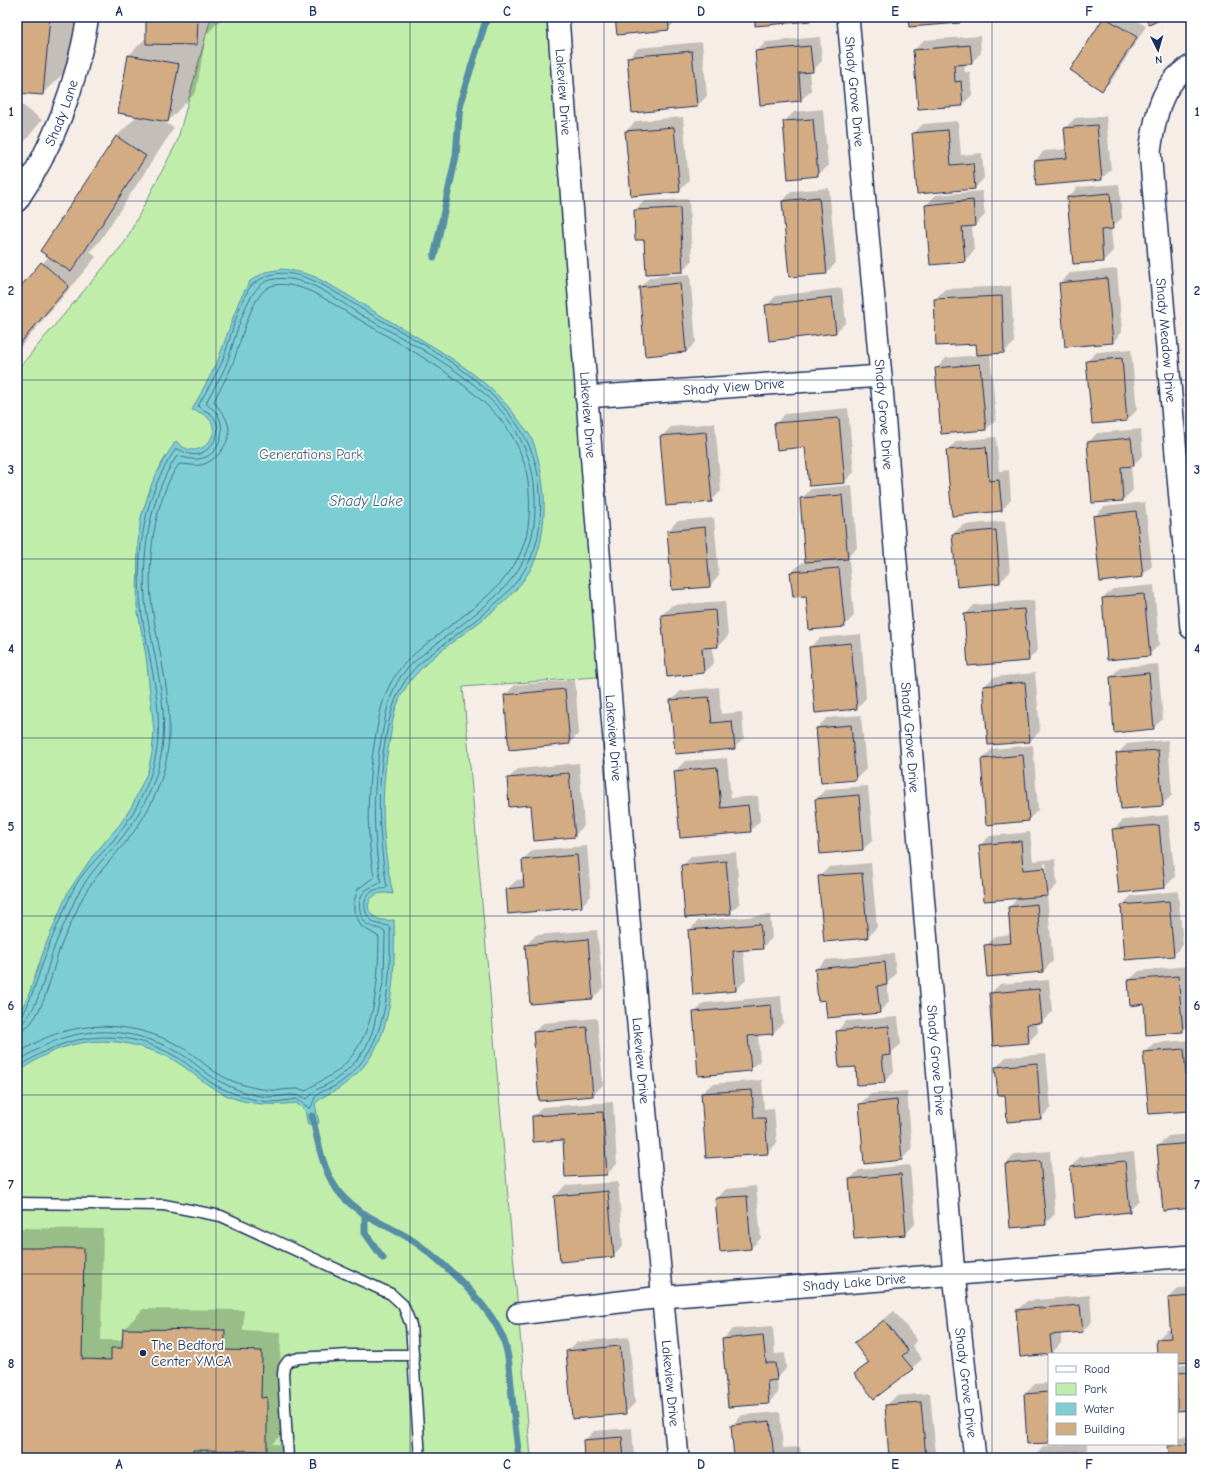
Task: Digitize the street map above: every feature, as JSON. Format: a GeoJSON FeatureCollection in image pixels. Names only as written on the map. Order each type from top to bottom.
{"type":"FeatureCollection","features":[{"type":"Feature","properties":{"kind":"street","name":"Shady Lane"},"geometry":{"type":"LineString","coordinates":[[17,201],[47,148],[65,104],[77,70],[88,17]]}},
{"type":"Feature","properties":{"kind":"street","name":"Lakeview Drive"},"geometry":{"type":"LineString","coordinates":[[558,17],[586,397],[662,1297],[678,1458]]}},
{"type":"Feature","properties":{"kind":"street","name":"Shady Grove Drive"},"geometry":{"type":"LineString","coordinates":[[848,17],[881,376],[954,1275],[974,1458]]}},
{"type":"Feature","properties":{"kind":"street","name":"Shady Meadow Drive"},"geometry":{"type":"LineString","coordinates":[[1191,66],[1185,69],[1165,93],[1156,116],[1150,151],[1191,628]]}},
{"type":"Feature","properties":{"kind":"street","name":"Shady View Drive"},"geometry":{"type":"LineString","coordinates":[[586,397],[881,376]]}},
{"type":"Feature","properties":{"kind":"street","name":"Shady Lake Drive"},"geometry":{"type":"LineString","coordinates":[[518,1314],[662,1297],[1191,1256]]}},
{"type":"Feature","properties":{"kind":"lane"},"geometry":{"type":"LineString","coordinates":[[17,1203],[164,1205],[221,1216],[391,1294],[408,1312],[411,1325],[420,1458]]}},
{"type":"Feature","properties":{"kind":"lane"},"geometry":{"type":"LineString","coordinates":[[288,1458],[283,1374],[284,1367],[288,1361],[299,1358],[349,1355],[413,1355]]}},
{"type":"Feature","properties":{"kind":"green space","name":"Generations Park"},"geometry":{"type":"Polygon","coordinates":[[[211,17],[558,17],[609,676],[463,687],[531,1458],[17,1458],[17,370],[125,242],[177,142],[211,17]]]}},
{"type":"Feature","properties":{"kind":"water","name":"Shady Lake"},"geometry":{"type":"Polygon","coordinates":[[[283,269],[300,272],[315,277],[334,287],[443,353],[477,377],[507,406],[531,437],[538,460],[544,495],[542,535],[537,555],[529,572],[515,591],[497,608],[421,668],[407,685],[397,705],[387,758],[383,797],[384,835],[393,894],[382,893],[375,895],[370,900],[368,906],[370,912],[375,917],[383,920],[394,920],[393,977],[387,1016],[374,1052],[363,1067],[345,1084],[323,1097],[315,1104],[319,1123],[308,1125],[305,1110],[296,1103],[257,1104],[238,1100],[214,1088],[169,1057],[151,1050],[110,1041],[94,1041],[61,1048],[31,1063],[17,1074],[17,1018],[29,994],[46,944],[68,892],[92,857],[121,823],[132,806],[148,771],[152,753],[154,731],[146,656],[137,607],[138,543],[141,517],[152,483],[163,461],[176,441],[186,448],[195,450],[204,447],[210,440],[213,432],[212,423],[205,415],[192,410],[217,363],[239,301],[250,281],[265,272],[283,269]]]}},
{"type":"Feature","properties":{"kind":"building"},"geometry":{"type":"Polygon","coordinates":[[[17,17],[50,17],[43,95],[17,93],[17,17]]]}},
{"type":"Feature","properties":{"kind":"building"},"geometry":{"type":"Polygon","coordinates":[[[146,17],[198,17],[197,45],[146,44],[146,17]]]}},
{"type":"Feature","properties":{"kind":"building"},"geometry":{"type":"Polygon","coordinates":[[[615,17],[668,17],[669,30],[617,35],[615,17]]]}},
{"type":"Feature","properties":{"kind":"building"},"geometry":{"type":"Polygon","coordinates":[[[755,17],[810,17],[810,21],[755,26],[755,17]]]}},
{"type":"Feature","properties":{"kind":"building"},"geometry":{"type":"Polygon","coordinates":[[[908,17],[959,17],[960,23],[909,27],[908,17]]]}},
{"type":"Feature","properties":{"kind":"building"},"geometry":{"type":"Polygon","coordinates":[[[1104,17],[1137,37],[1102,91],[1070,70],[1104,17]]]}},
{"type":"Feature","properties":{"kind":"building"},"geometry":{"type":"Polygon","coordinates":[[[1145,17],[1166,17],[1149,25],[1145,17]]]}},
{"type":"Feature","properties":{"kind":"building"},"geometry":{"type":"Polygon","coordinates":[[[970,45],[972,64],[954,65],[955,82],[961,81],[963,106],[918,109],[913,50],[970,45]]]}},
{"type":"Feature","properties":{"kind":"building"},"geometry":{"type":"Polygon","coordinates":[[[810,46],[813,72],[799,73],[801,101],[760,105],[755,51],[810,46]]]}},
{"type":"Feature","properties":{"kind":"building"},"geometry":{"type":"Polygon","coordinates":[[[692,51],[697,107],[632,113],[627,57],[692,51]]]}},
{"type":"Feature","properties":{"kind":"building"},"geometry":{"type":"Polygon","coordinates":[[[128,55],[179,64],[168,122],[118,113],[128,55]]]}},
{"type":"Feature","properties":{"kind":"building"},"geometry":{"type":"Polygon","coordinates":[[[813,119],[818,176],[788,179],[783,121],[813,119]]]}},
{"type":"Feature","properties":{"kind":"building"},"geometry":{"type":"Polygon","coordinates":[[[1097,125],[1102,180],[1036,186],[1034,161],[1067,158],[1064,128],[1097,125]]]}},
{"type":"Feature","properties":{"kind":"building"},"geometry":{"type":"Polygon","coordinates":[[[674,127],[680,192],[631,196],[625,131],[674,127]]]}},
{"type":"Feature","properties":{"kind":"building"},"geometry":{"type":"Polygon","coordinates":[[[948,130],[951,165],[973,163],[975,189],[917,194],[912,133],[948,130]]]}},
{"type":"Feature","properties":{"kind":"building"},"geometry":{"type":"Polygon","coordinates":[[[116,136],[146,156],[71,272],[40,251],[116,136]]]}},
{"type":"Feature","properties":{"kind":"building"},"geometry":{"type":"Polygon","coordinates":[[[1110,193],[1113,229],[1101,230],[1103,262],[1073,264],[1067,197],[1110,193]]]}},
{"type":"Feature","properties":{"kind":"building"},"geometry":{"type":"Polygon","coordinates":[[[819,197],[827,274],[789,277],[782,201],[819,197]]]}},
{"type":"Feature","properties":{"kind":"building"},"geometry":{"type":"Polygon","coordinates":[[[973,200],[975,226],[962,227],[965,262],[930,265],[925,205],[973,200]]]}},
{"type":"Feature","properties":{"kind":"building"},"geometry":{"type":"Polygon","coordinates":[[[680,208],[683,272],[646,274],[644,240],[635,240],[634,210],[680,208]]]}},
{"type":"Feature","properties":{"kind":"building"},"geometry":{"type":"Polygon","coordinates":[[[41,262],[69,286],[17,347],[17,291],[41,262]]]}},
{"type":"Feature","properties":{"kind":"building"},"geometry":{"type":"Polygon","coordinates":[[[1107,278],[1113,343],[1065,347],[1059,283],[1107,278]]]}},
{"type":"Feature","properties":{"kind":"building"},"geometry":{"type":"Polygon","coordinates":[[[680,283],[686,352],[645,356],[639,287],[680,283]]]}},
{"type":"Feature","properties":{"kind":"building"},"geometry":{"type":"Polygon","coordinates":[[[1002,296],[1004,353],[977,355],[976,344],[936,346],[934,299],[1002,296]]]}},
{"type":"Feature","properties":{"kind":"building"},"geometry":{"type":"Polygon","coordinates":[[[832,297],[836,333],[769,341],[765,305],[832,297]]]}},
{"type":"Feature","properties":{"kind":"building"},"geometry":{"type":"Polygon","coordinates":[[[1122,358],[1127,421],[1092,424],[1086,361],[1122,358]]]}},
{"type":"Feature","properties":{"kind":"building"},"geometry":{"type":"Polygon","coordinates":[[[980,364],[986,430],[941,434],[935,368],[980,364]]]}},
{"type":"Feature","properties":{"kind":"building"},"geometry":{"type":"Polygon","coordinates":[[[839,418],[845,483],[809,486],[805,447],[777,450],[774,423],[839,418]]]}},
{"type":"Feature","properties":{"kind":"building"},"geometry":{"type":"Polygon","coordinates":[[[706,432],[712,502],[666,506],[660,436],[706,432]]]}},
{"type":"Feature","properties":{"kind":"building"},"geometry":{"type":"Polygon","coordinates":[[[1131,438],[1134,466],[1121,467],[1123,501],[1092,503],[1087,442],[1131,438]]]}},
{"type":"Feature","properties":{"kind":"building"},"geometry":{"type":"Polygon","coordinates":[[[986,447],[989,481],[999,480],[1002,511],[952,516],[946,450],[986,447]]]}},
{"type":"Feature","properties":{"kind":"building"},"geometry":{"type":"Polygon","coordinates":[[[842,495],[848,559],[805,562],[800,498],[842,495]]]}},
{"type":"Feature","properties":{"kind":"building"},"geometry":{"type":"Polygon","coordinates":[[[1136,511],[1143,577],[1100,582],[1093,516],[1136,511]]]}},
{"type":"Feature","properties":{"kind":"building"},"geometry":{"type":"Polygon","coordinates":[[[705,527],[710,587],[672,590],[667,531],[705,527]]]}},
{"type":"Feature","properties":{"kind":"building"},"geometry":{"type":"Polygon","coordinates":[[[996,530],[1000,583],[957,587],[952,534],[996,530]]]}},
{"type":"Feature","properties":{"kind":"building"},"geometry":{"type":"Polygon","coordinates":[[[839,568],[845,627],[809,630],[806,596],[793,597],[790,572],[839,568]]]}},
{"type":"Feature","properties":{"kind":"building"},"geometry":{"type":"Polygon","coordinates":[[[1144,594],[1150,656],[1107,660],[1102,598],[1144,594]]]}},
{"type":"Feature","properties":{"kind":"building"},"geometry":{"type":"Polygon","coordinates":[[[1024,609],[1029,661],[968,666],[964,614],[1024,609]]]}},
{"type":"Feature","properties":{"kind":"building"},"geometry":{"type":"Polygon","coordinates":[[[715,610],[718,647],[702,648],[704,673],[667,677],[661,615],[715,610]]]}},
{"type":"Feature","properties":{"kind":"building"},"geometry":{"type":"Polygon","coordinates":[[[851,643],[857,709],[815,713],[809,647],[851,643]]]}},
{"type":"Feature","properties":{"kind":"building"},"geometry":{"type":"Polygon","coordinates":[[[1149,673],[1154,729],[1114,733],[1110,677],[1149,673]]]}},
{"type":"Feature","properties":{"kind":"building"},"geometry":{"type":"Polygon","coordinates":[[[1025,682],[1030,742],[988,745],[983,686],[1025,682]]]}},
{"type":"Feature","properties":{"kind":"building"},"geometry":{"type":"Polygon","coordinates":[[[565,689],[570,744],[509,750],[504,695],[565,689]]]}},
{"type":"Feature","properties":{"kind":"building"},"geometry":{"type":"Polygon","coordinates":[[[709,697],[712,723],[732,721],[735,749],[675,754],[670,700],[709,697]]]}},
{"type":"Feature","properties":{"kind":"building"},"geometry":{"type":"Polygon","coordinates":[[[851,725],[856,780],[821,783],[816,728],[851,725]]]}},
{"type":"Feature","properties":{"kind":"building"},"geometry":{"type":"Polygon","coordinates":[[[1158,750],[1163,806],[1121,809],[1116,753],[1158,750]]]}},
{"type":"Feature","properties":{"kind":"building"},"geometry":{"type":"Polygon","coordinates":[[[1023,755],[1029,821],[986,825],[981,759],[1023,755]]]}},
{"type":"Feature","properties":{"kind":"building"},"geometry":{"type":"Polygon","coordinates":[[[717,767],[721,808],[748,805],[751,832],[680,838],[674,771],[717,767]]]}},
{"type":"Feature","properties":{"kind":"building"},"geometry":{"type":"Polygon","coordinates":[[[569,773],[575,837],[534,841],[531,805],[509,807],[507,778],[569,773]]]}},
{"type":"Feature","properties":{"kind":"building"},"geometry":{"type":"Polygon","coordinates":[[[859,795],[863,850],[820,854],[815,799],[859,795]]]}},
{"type":"Feature","properties":{"kind":"building"},"geometry":{"type":"Polygon","coordinates":[[[1159,825],[1165,888],[1119,893],[1112,829],[1159,825]]]}},
{"type":"Feature","properties":{"kind":"building"},"geometry":{"type":"Polygon","coordinates":[[[1021,841],[1023,870],[1045,868],[1048,896],[984,901],[979,845],[1021,841]]]}},
{"type":"Feature","properties":{"kind":"building"},"geometry":{"type":"Polygon","coordinates":[[[577,855],[582,907],[508,914],[506,889],[524,887],[522,860],[577,855]]]}},
{"type":"Feature","properties":{"kind":"building"},"geometry":{"type":"Polygon","coordinates":[[[726,861],[731,914],[685,918],[681,865],[726,861]]]}},
{"type":"Feature","properties":{"kind":"building"},"geometry":{"type":"Polygon","coordinates":[[[862,873],[868,938],[824,942],[818,876],[862,873]]]}},
{"type":"Feature","properties":{"kind":"building"},"geometry":{"type":"Polygon","coordinates":[[[1169,901],[1174,956],[1125,960],[1121,905],[1169,901]]]}},
{"type":"Feature","properties":{"kind":"building"},"geometry":{"type":"Polygon","coordinates":[[[1037,904],[1043,972],[987,977],[984,945],[1011,943],[1008,907],[1037,904]]]}},
{"type":"Feature","properties":{"kind":"building"},"geometry":{"type":"Polygon","coordinates":[[[760,924],[763,949],[733,951],[736,991],[693,995],[688,930],[760,924]]]}},
{"type":"Feature","properties":{"kind":"building"},"geometry":{"type":"Polygon","coordinates":[[[588,939],[593,999],[530,1004],[525,945],[588,939]]]}},
{"type":"Feature","properties":{"kind":"building"},"geometry":{"type":"Polygon","coordinates":[[[885,962],[887,985],[877,986],[880,1013],[827,1018],[825,1000],[818,1001],[815,969],[885,962]]]}},
{"type":"Feature","properties":{"kind":"building"},"geometry":{"type":"Polygon","coordinates":[[[1178,976],[1183,1032],[1146,1035],[1144,1004],[1130,1006],[1128,980],[1178,976]]]}},
{"type":"Feature","properties":{"kind":"building"},"geometry":{"type":"Polygon","coordinates":[[[1039,989],[1042,1023],[1027,1024],[1029,1043],[993,1046],[989,993],[1039,989]]]}},
{"type":"Feature","properties":{"kind":"building"},"geometry":{"type":"Polygon","coordinates":[[[771,1005],[773,1034],[748,1036],[751,1071],[698,1076],[693,1012],[771,1005]]]}},
{"type":"Feature","properties":{"kind":"building"},"geometry":{"type":"Polygon","coordinates":[[[889,1026],[891,1055],[882,1056],[885,1083],[857,1085],[856,1067],[839,1068],[836,1031],[889,1026]]]}},
{"type":"Feature","properties":{"kind":"building"},"geometry":{"type":"Polygon","coordinates":[[[587,1027],[593,1096],[539,1101],[533,1032],[587,1027]]]}},
{"type":"Feature","properties":{"kind":"building"},"geometry":{"type":"Polygon","coordinates":[[[1184,1049],[1189,1111],[1149,1114],[1143,1052],[1184,1049]]]}},
{"type":"Feature","properties":{"kind":"building"},"geometry":{"type":"Polygon","coordinates":[[[1037,1063],[1041,1119],[1007,1122],[1005,1095],[998,1095],[995,1067],[1037,1063]]]}},
{"type":"Feature","properties":{"kind":"building"},"geometry":{"type":"Polygon","coordinates":[[[752,1090],[754,1118],[765,1118],[768,1154],[706,1158],[701,1093],[752,1090]]]}},
{"type":"Feature","properties":{"kind":"building"},"geometry":{"type":"Polygon","coordinates":[[[897,1100],[902,1160],[864,1164],[859,1104],[897,1100]]]}},
{"type":"Feature","properties":{"kind":"building"},"geometry":{"type":"Polygon","coordinates":[[[603,1112],[607,1175],[565,1177],[563,1140],[533,1142],[532,1116],[603,1112]]]}},
{"type":"Feature","properties":{"kind":"building"},"geometry":{"type":"Polygon","coordinates":[[[1191,1143],[1191,1208],[1163,1211],[1157,1146],[1191,1143]]]}},
{"type":"Feature","properties":{"kind":"building"},"geometry":{"type":"Polygon","coordinates":[[[1040,1161],[1046,1225],[1010,1228],[1005,1164],[1040,1161]]]}},
{"type":"Feature","properties":{"kind":"building"},"geometry":{"type":"Polygon","coordinates":[[[1125,1161],[1130,1212],[1075,1218],[1070,1167],[1125,1161]]]}},
{"type":"Feature","properties":{"kind":"building"},"geometry":{"type":"Polygon","coordinates":[[[901,1174],[906,1235],[854,1239],[849,1179],[901,1174]]]}},
{"type":"Feature","properties":{"kind":"building"},"geometry":{"type":"Polygon","coordinates":[[[608,1191],[614,1257],[560,1262],[554,1196],[608,1191]]]}},
{"type":"Feature","properties":{"kind":"building"},"geometry":{"type":"Polygon","coordinates":[[[747,1196],[751,1249],[720,1252],[715,1198],[747,1196]]]}},
{"type":"Feature","properties":{"kind":"building","name":"The Bedford Center YMCA"},"geometry":{"type":"Polygon","coordinates":[[[17,1248],[84,1248],[82,1359],[111,1360],[111,1348],[122,1348],[123,1329],[225,1330],[224,1350],[262,1351],[261,1398],[267,1397],[267,1451],[193,1450],[193,1458],[17,1458],[17,1248]]]}},
{"type":"Feature","properties":{"kind":"building"},"geometry":{"type":"Polygon","coordinates":[[[1191,1296],[1191,1361],[1178,1362],[1178,1353],[1157,1353],[1156,1339],[1171,1338],[1168,1298],[1191,1296]]]}},
{"type":"Feature","properties":{"kind":"building"},"geometry":{"type":"Polygon","coordinates":[[[1080,1305],[1083,1332],[1050,1335],[1052,1353],[1020,1357],[1016,1310],[1080,1305]]]}},
{"type":"Feature","properties":{"kind":"building"},"geometry":{"type":"Polygon","coordinates":[[[884,1320],[908,1351],[902,1356],[913,1369],[874,1399],[854,1374],[869,1363],[854,1343],[884,1320]]]}},
{"type":"Feature","properties":{"kind":"building"},"geometry":{"type":"Polygon","coordinates":[[[763,1335],[766,1363],[775,1363],[777,1380],[767,1381],[769,1404],[728,1407],[722,1339],[763,1335]]]}},
{"type":"Feature","properties":{"kind":"building"},"geometry":{"type":"Polygon","coordinates":[[[620,1346],[626,1414],[572,1419],[566,1351],[620,1346]]]}},
{"type":"Feature","properties":{"kind":"building"},"geometry":{"type":"Polygon","coordinates":[[[1191,1372],[1191,1428],[1189,1428],[1188,1410],[1178,1411],[1178,1373],[1191,1372]]]}},
{"type":"Feature","properties":{"kind":"building"},"geometry":{"type":"Polygon","coordinates":[[[1048,1392],[1048,1443],[1027,1444],[1024,1394],[1048,1392]]]}},
{"type":"Feature","properties":{"kind":"building"},"geometry":{"type":"Polygon","coordinates":[[[921,1402],[926,1458],[889,1458],[885,1405],[921,1402]]]}},
{"type":"Feature","properties":{"kind":"building"},"geometry":{"type":"Polygon","coordinates":[[[770,1421],[774,1458],[734,1458],[731,1425],[770,1421]]]}},
{"type":"Feature","properties":{"kind":"building"},"geometry":{"type":"Polygon","coordinates":[[[622,1437],[624,1458],[584,1458],[583,1440],[622,1437]]]}},
{"type":"Feature","properties":{"kind":"building"},"geometry":{"type":"Polygon","coordinates":[[[1191,1444],[1191,1458],[1170,1458],[1168,1446],[1191,1444]]]}},
{"type":"Feature","properties":{"kind":"building"},"geometry":{"type":"Polygon","coordinates":[[[1077,1452],[1078,1458],[1034,1458],[1033,1456],[1077,1452]]]}},
{"type":"Feature","properties":{"kind":"building"},"geometry":{"type":"Polygon","coordinates":[[[791,1456],[791,1458],[774,1458],[791,1456]]]}},
{"type":"Feature","properties":{"kind":"waterway"},"geometry":{"type":"LineString","coordinates":[[434,257],[456,156],[460,103],[487,17]]}},
{"type":"Feature","properties":{"kind":"waterway"},"geometry":{"type":"LineString","coordinates":[[312,1116],[320,1152],[326,1169],[340,1194],[355,1208],[413,1241],[441,1263],[456,1276],[482,1305],[500,1332],[507,1351],[519,1458]]}},
{"type":"Feature","properties":{"kind":"waterway"},"geometry":{"type":"LineString","coordinates":[[365,1214],[365,1233],[383,1258]]}},
{"type":"Feature","properties":{"kind":"place","name":"The Bedford Center YMCA"},"geometry":{"type":"Point","coordinates":[143,1353]}}]}
